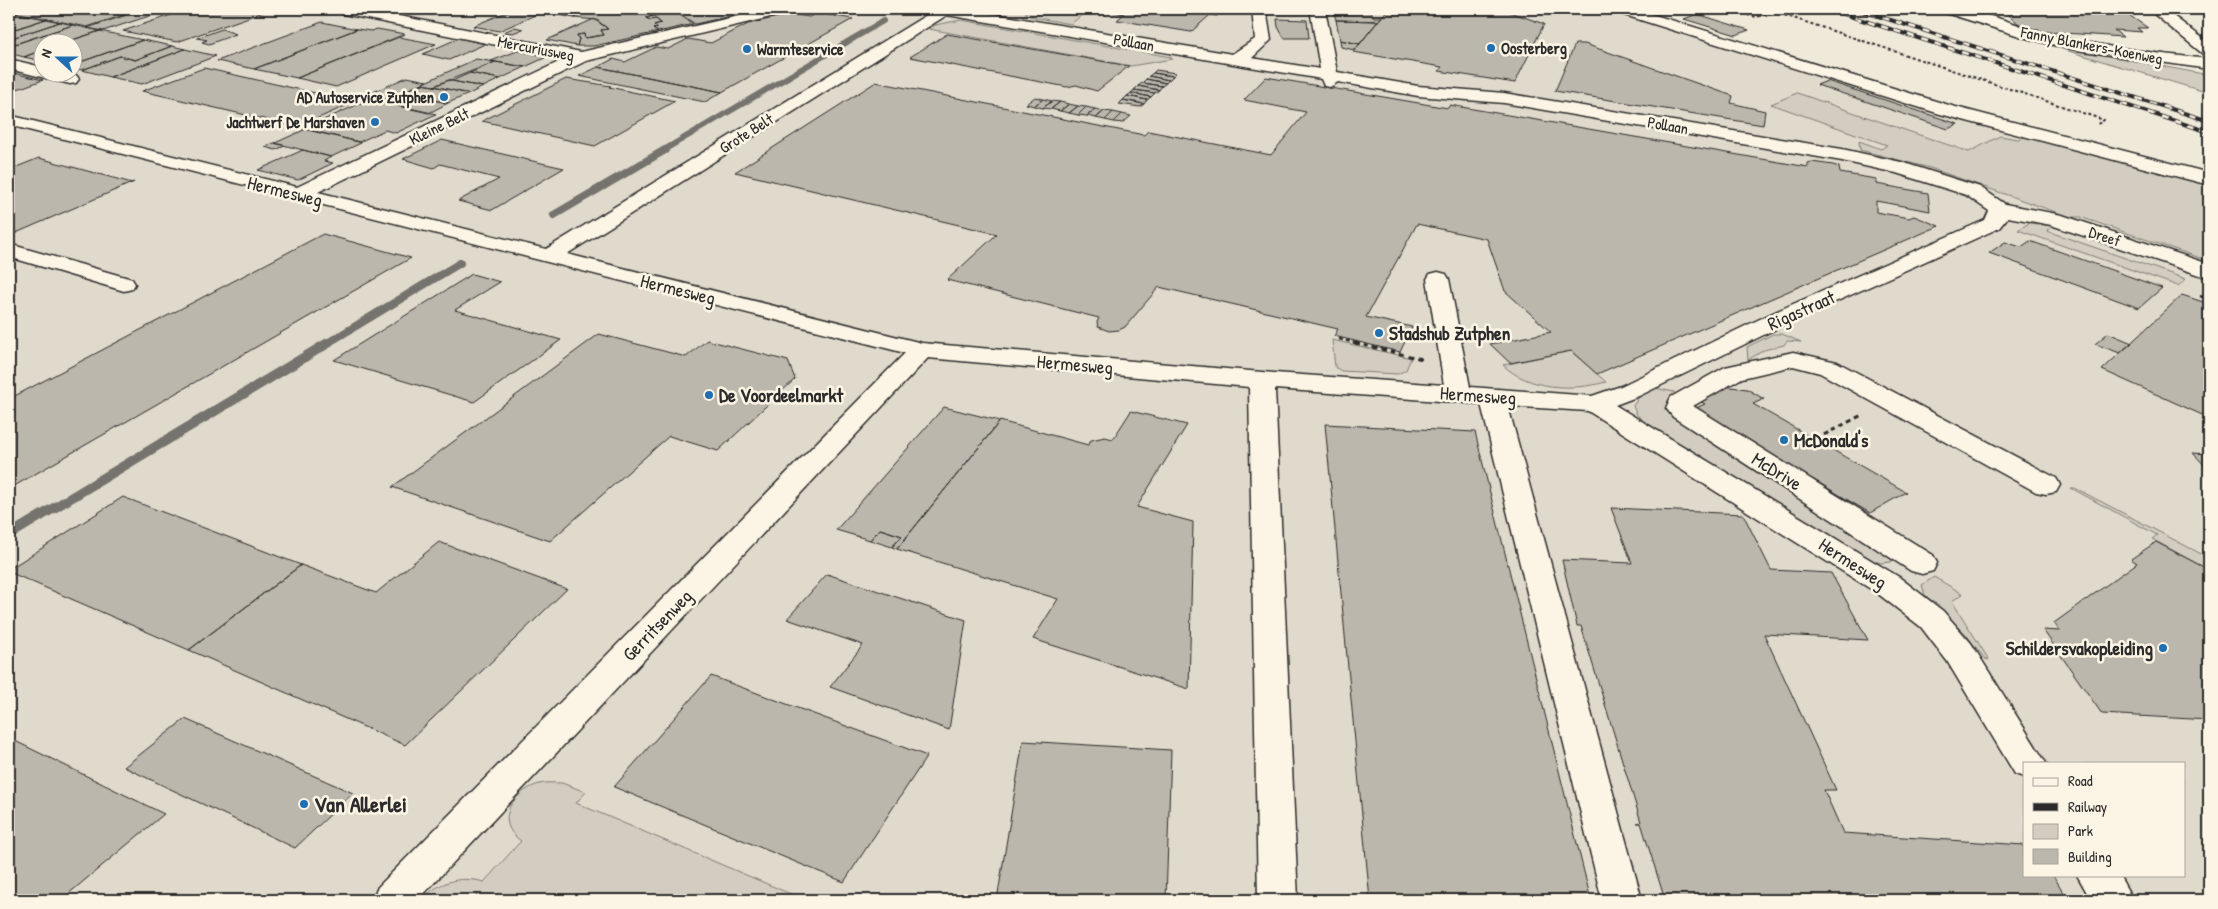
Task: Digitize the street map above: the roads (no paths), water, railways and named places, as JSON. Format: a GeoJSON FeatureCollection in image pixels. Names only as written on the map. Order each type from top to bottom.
{"type":"FeatureCollection","features":[{"type":"Feature","properties":{"kind":"street","name":"Mercuriusweg"},"geometry":{"type":"LineString","coordinates":[[343,9],[581,57],[787,9]]}},
{"type":"Feature","properties":{"kind":"street","name":"Pollaan"},"geometry":{"type":"LineString","coordinates":[[941,9],[1016,15],[1329,79],[1418,91],[1504,98],[1842,155],[1901,168],[1973,191],[1999,209]]}},
{"type":"Feature","properties":{"kind":"street","name":"Grote Belt"},"geometry":{"type":"LineString","coordinates":[[549,256],[941,9]]}},
{"type":"Feature","properties":{"kind":"street"},"geometry":{"type":"LineString","coordinates":[[1236,60],[1258,46],[1263,40],[1259,9]]}},
{"type":"Feature","properties":{"kind":"street"},"geometry":{"type":"LineString","coordinates":[[1318,9],[1329,79]]}},
{"type":"Feature","properties":{"kind":"street"},"geometry":{"type":"LineString","coordinates":[[1620,9],[1946,110],[2209,179]]}},
{"type":"Feature","properties":{"kind":"street","name":"Fanny Blankers-Koenweg"},"geometry":{"type":"LineString","coordinates":[[1948,9],[2032,35],[2077,45],[2147,58],[2209,64]]}},
{"type":"Feature","properties":{"kind":"street"},"geometry":{"type":"LineString","coordinates":[[2155,9],[2209,51]]}},
{"type":"Feature","properties":{"kind":"street","name":"Kleine Belt"},"geometry":{"type":"LineString","coordinates":[[298,194],[581,57]]}},
{"type":"Feature","properties":{"kind":"street"},"geometry":{"type":"LineString","coordinates":[[9,64],[32,69]]}},
{"type":"Feature","properties":{"kind":"street","name":"Hermesweg"},"geometry":{"type":"LineString","coordinates":[[9,120],[922,350],[1262,380],[1492,395],[1594,404],[1841,555],[1888,585],[1932,619],[1964,660],[2027,762]]}},
{"type":"Feature","properties":{"kind":"street","name":"Dreef"},"geometry":{"type":"LineString","coordinates":[[1999,209],[2056,219],[2209,271]]}},
{"type":"Feature","properties":{"kind":"street","name":"Rigastraat"},"geometry":{"type":"LineString","coordinates":[[1594,404],[1630,391],[1774,321],[1992,224],[1999,215],[1999,209]]}},
{"type":"Feature","properties":{"kind":"street"},"geometry":{"type":"LineString","coordinates":[[9,250],[124,284]]}},
{"type":"Feature","properties":{"kind":"street"},"geometry":{"type":"LineString","coordinates":[[1438,279],[1458,393]]}},
{"type":"Feature","properties":{"kind":"street","name":"Gerritsenweg"},"geometry":{"type":"LineString","coordinates":[[392,900],[922,350]]}},
{"type":"Feature","properties":{"kind":"street","name":"McDrive"},"geometry":{"type":"LineString","coordinates":[[1922,563],[1679,408],[1680,403],[1734,372],[1793,359],[1813,363],[1828,367],[2046,485]]}},
{"type":"Feature","properties":{"kind":"street"},"geometry":{"type":"LineString","coordinates":[[1262,380],[1278,900]]}},
{"type":"Feature","properties":{"kind":"street"},"geometry":{"type":"LineString","coordinates":[[1492,395],[1622,900]]}},
{"type":"Feature","properties":{"kind":"street"},"geometry":{"type":"LineString","coordinates":[[2099,876],[2113,900]]}},
{"type":"Feature","properties":{"kind":"waterway"},"geometry":{"type":"LineString","coordinates":[[662,151],[883,21]]}},
{"type":"Feature","properties":{"kind":"waterway"},"geometry":{"type":"LineString","coordinates":[[554,215],[665,150]]}},
{"type":"Feature","properties":{"kind":"waterway"},"geometry":{"type":"LineString","coordinates":[[326,344],[460,263]]}},
{"type":"Feature","properties":{"kind":"waterway"},"geometry":{"type":"LineString","coordinates":[[9,535],[328,343]]}},
{"type":"Feature","properties":{"kind":"railway"},"geometry":{"type":"LineString","coordinates":[[1828,9],[2209,132]]}},
{"type":"Feature","properties":{"kind":"railway"},"geometry":{"type":"LineString","coordinates":[[1856,9],[2209,121]]}},
{"type":"Feature","properties":{"kind":"place","name":"Oosterberg"},"geometry":{"type":"Point","coordinates":[1491,48]}},
{"type":"Feature","properties":{"kind":"place","name":"Warmteservice"},"geometry":{"type":"Point","coordinates":[747,49]}},
{"type":"Feature","properties":{"kind":"place","name":"AD Autoservice Zutphen"},"geometry":{"type":"Point","coordinates":[444,97]}},
{"type":"Feature","properties":{"kind":"place","name":"Jachtwerf De Marshaven"},"geometry":{"type":"Point","coordinates":[375,122]}},
{"type":"Feature","properties":{"kind":"place","name":"Stadshub Zutphen"},"geometry":{"type":"Point","coordinates":[1379,333]}},
{"type":"Feature","properties":{"kind":"place","name":"De Voordeelmarkt"},"geometry":{"type":"Point","coordinates":[709,395]}},
{"type":"Feature","properties":{"kind":"place","name":"McDonald's"},"geometry":{"type":"Point","coordinates":[1784,440]}},
{"type":"Feature","properties":{"kind":"place","name":"Schildersvakopleiding"},"geometry":{"type":"Point","coordinates":[2163,648]}},
{"type":"Feature","properties":{"kind":"place","name":"Van Allerlei"},"geometry":{"type":"Point","coordinates":[304,804]}}]}
